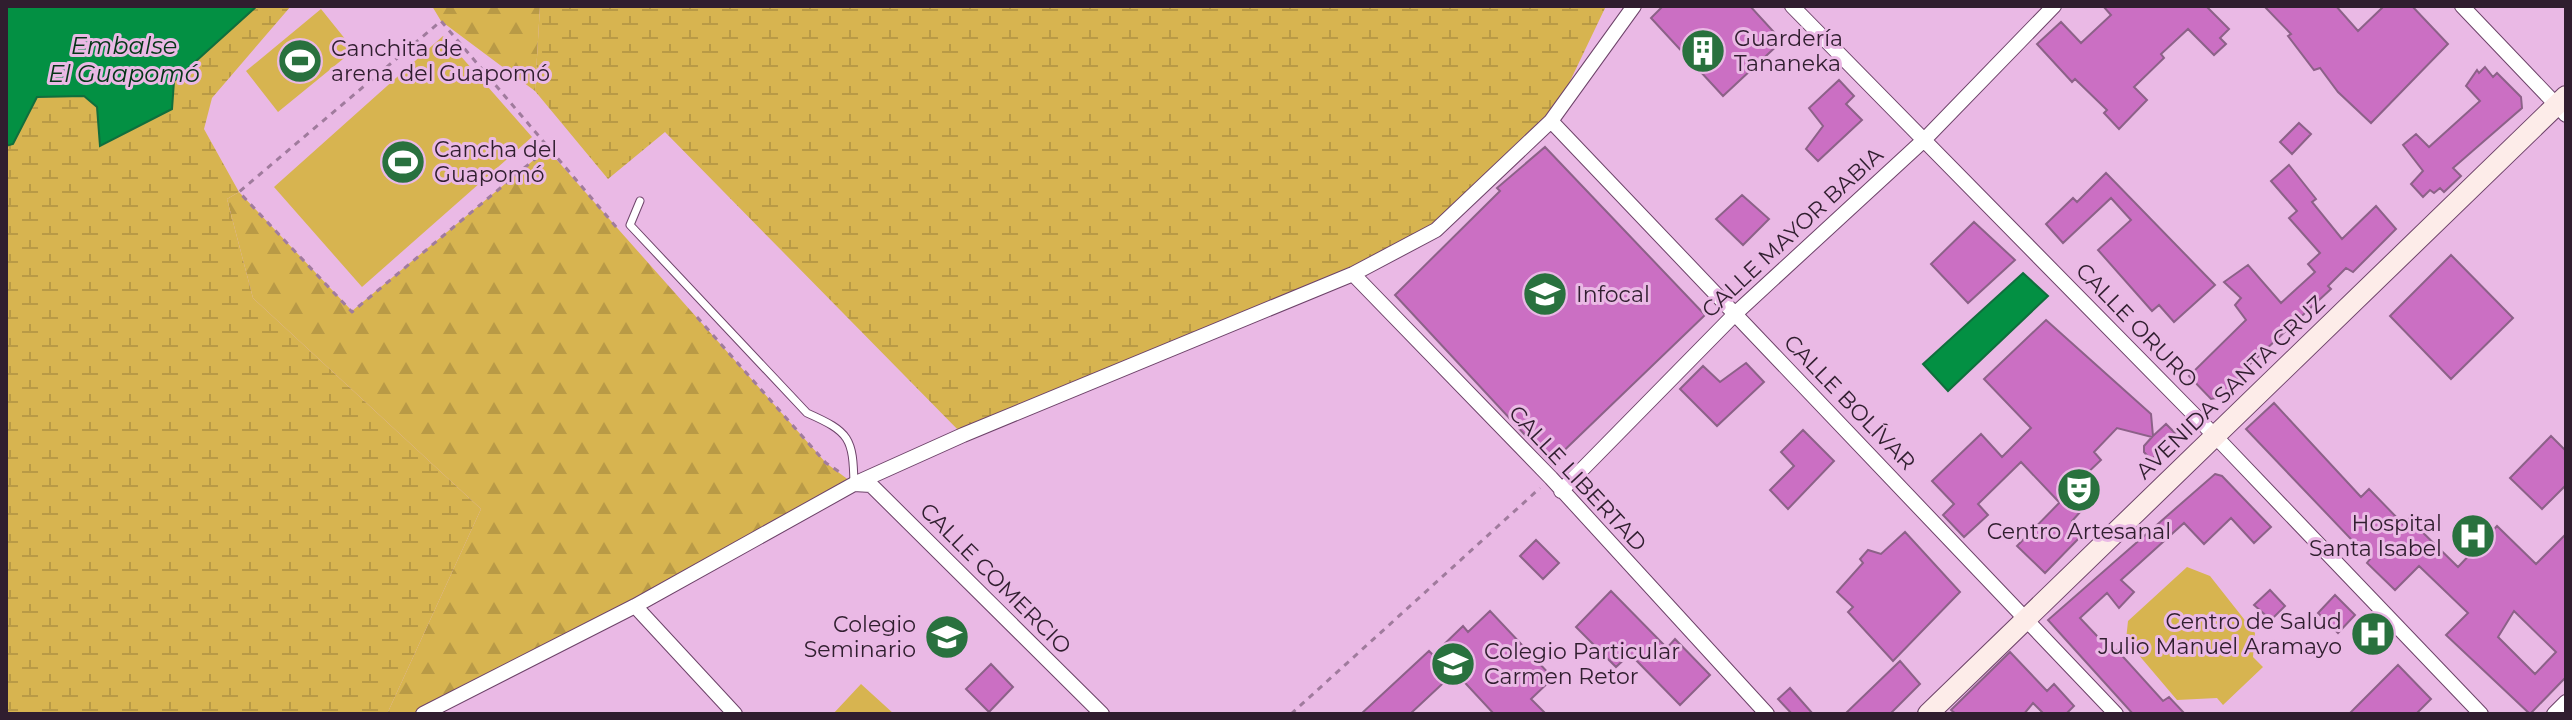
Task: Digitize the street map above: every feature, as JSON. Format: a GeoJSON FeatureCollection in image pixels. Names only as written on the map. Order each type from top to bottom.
{"type":"FeatureCollection","features":[{"type":"Feature","properties":{"kind":"main road","name":"AVENIDA SANTA CRUZ"},"geometry":{"type":"LineString","coordinates":[[1928,714],[2563,105]]}},
{"type":"Feature","properties":{"kind":"street"},"geometry":{"type":"LineString","coordinates":[[423,714],[635,606],[854,484],[963,435],[1353,274],[1436,230],[1551,121],[1634,6]]}},
{"type":"Feature","properties":{"kind":"street","name":"CALLE ORURO"},"geometry":{"type":"LineString","coordinates":[[1792,6],[2215,436],[2481,714]]}},
{"type":"Feature","properties":{"kind":"street","name":"CALLE MAYOR BABIA"},"geometry":{"type":"LineString","coordinates":[[1561,491],[1736,313],[1925,139],[2054,6]]}},
{"type":"Feature","properties":{"kind":"street"},"geometry":{"type":"LineString","coordinates":[[2462,6],[2563,105]]}},
{"type":"Feature","properties":{"kind":"street","name":"CALLE BOLÍVAR"},"geometry":{"type":"LineString","coordinates":[[1551,121],[2116,714]]}},
{"type":"Feature","properties":{"kind":"street","name":"CALLE LIBERTAD"},"geometry":{"type":"LineString","coordinates":[[1353,274],[1551,478],[1767,714]]}},
{"type":"Feature","properties":{"kind":"street","name":"CALLE COMERCIO"},"geometry":{"type":"LineString","coordinates":[[854,484],[871,485],[1102,714]]}},
{"type":"Feature","properties":{"kind":"street"},"geometry":{"type":"LineString","coordinates":[[635,606],[735,714]]}},
{"type":"Feature","properties":{"kind":"street"},"geometry":{"type":"LineString","coordinates":[[2554,714],[2566,702]]}},
{"type":"Feature","properties":{"kind":"lane"},"geometry":{"type":"LineString","coordinates":[[640,201],[630,225],[807,413],[835,425],[853,447],[854,484]]}},
{"type":"Feature","properties":{"kind":"path"},"geometry":{"type":"LineString","coordinates":[[547,149],[352,312],[239,192],[441,21],[618,229]]}},
{"type":"Feature","properties":{"kind":"path"},"geometry":{"type":"LineString","coordinates":[[691,311],[826,463]]}},
{"type":"Feature","properties":{"kind":"path"},"geometry":{"type":"LineString","coordinates":[[1291,714],[1551,478]]}},
{"type":"Feature","properties":{"kind":"green space"},"geometry":{"type":"Polygon","coordinates":[[[257,6],[291,6],[212,98],[204,129],[239,192],[227,199],[253,298],[481,509],[387,714],[6,714],[6,146],[13,144],[37,97],[83,96],[97,107],[101,146],[172,109],[173,81],[257,6]]]}},
{"type":"Feature","properties":{"kind":"green space"},"geometry":{"type":"Polygon","coordinates":[[[432,6],[540,6],[535,91],[441,21],[432,6]]]}},
{"type":"Feature","properties":{"kind":"green space"},"geometry":{"type":"Polygon","coordinates":[[[540,6],[1606,6],[1551,121],[1436,230],[1353,274],[963,435],[665,132],[608,179],[535,91],[540,6]]]}},
{"type":"Feature","properties":{"kind":"green space","name":"Canchita de arena del Guapomó"},"geometry":{"type":"Polygon","coordinates":[[[321,9],[354,50],[278,112],[246,71],[321,9]]]}},
{"type":"Feature","properties":{"kind":"green space","name":"Cancha del Guapomó"},"geometry":{"type":"Polygon","coordinates":[[[443,36],[532,137],[362,287],[274,187],[443,36]]]}},
{"type":"Feature","properties":{"kind":"green space"},"geometry":{"type":"Polygon","coordinates":[[[547,149],[826,463],[854,484],[423,714],[387,714],[481,509],[253,298],[227,199],[239,192],[352,311],[547,149]]]}},
{"type":"Feature","properties":{"kind":"green space"},"geometry":{"type":"Polygon","coordinates":[[[2187,567],[2210,576],[2255,633],[2253,657],[2263,667],[2223,705],[2217,698],[2177,700],[2126,640],[2128,621],[2187,567]]]}},
{"type":"Feature","properties":{"kind":"green space"},"geometry":{"type":"Polygon","coordinates":[[[861,684],[894,714],[833,714],[861,684]]]}},
{"type":"Feature","properties":{"kind":"water","name":"Embalse El Guapomó"},"geometry":{"type":"Polygon","coordinates":[[[6,6],[257,6],[174,81],[172,109],[100,146],[97,107],[84,96],[37,97],[13,144],[6,146],[6,6]]]}},
{"type":"Feature","properties":{"kind":"water"},"geometry":{"type":"Polygon","coordinates":[[[2023,273],[2048,296],[1948,391],[1923,364],[2023,273]]]}},
{"type":"Feature","properties":{"kind":"building","name":"Guardería Tananeka"},"geometry":{"type":"Polygon","coordinates":[[[1663,6],[1750,6],[1782,41],[1723,96],[1651,18],[1663,6]]]}},
{"type":"Feature","properties":{"kind":"building"},"geometry":{"type":"Polygon","coordinates":[[[2103,6],[2206,6],[2229,29],[2220,38],[2226,44],[2214,55],[2188,29],[2161,54],[2164,58],[2134,87],[2147,100],[2119,129],[2104,113],[2107,110],[2075,79],[2072,82],[2037,44],[2061,22],[2081,43],[2111,15],[2103,6]]]}},
{"type":"Feature","properties":{"kind":"building"},"geometry":{"type":"Polygon","coordinates":[[[2264,6],[2336,6],[2358,31],[2384,6],[2412,6],[2448,44],[2371,123],[2338,92],[2320,68],[2314,70],[2288,36],[2291,34],[2264,6]]]}},
{"type":"Feature","properties":{"kind":"building"},"geometry":{"type":"Polygon","coordinates":[[[2485,67],[2493,77],[2497,73],[2521,97],[2522,108],[2453,168],[2461,176],[2444,192],[2440,188],[2434,193],[2430,190],[2423,197],[2411,184],[2423,171],[2403,145],[2416,134],[2429,147],[2480,101],[2466,86],[2477,70],[2479,73],[2485,67]]]}},
{"type":"Feature","properties":{"kind":"building"},"geometry":{"type":"Polygon","coordinates":[[[1839,80],[1854,96],[1846,104],[1862,120],[1818,161],[1806,149],[1823,126],[1809,108],[1839,80]]]}},
{"type":"Feature","properties":{"kind":"building"},"geometry":{"type":"Polygon","coordinates":[[[2299,123],[2311,134],[2292,154],[2280,142],[2299,123]]]}},
{"type":"Feature","properties":{"kind":"building","name":"Infocal"},"geometry":{"type":"Polygon","coordinates":[[[1545,147],[1705,315],[1551,463],[1395,295],[1500,191],[1497,188],[1545,147]]]}},
{"type":"Feature","properties":{"kind":"building"},"geometry":{"type":"Polygon","coordinates":[[[2289,165],[2316,199],[2312,202],[2342,239],[2376,206],[2396,229],[2353,272],[2346,268],[2328,286],[2331,289],[2250,364],[2222,397],[2211,399],[2189,376],[2246,320],[2235,305],[2241,298],[2224,282],[2248,265],[2281,303],[2315,272],[2308,264],[2320,253],[2289,218],[2297,211],[2271,181],[2289,165]]]}},
{"type":"Feature","properties":{"kind":"building"},"geometry":{"type":"Polygon","coordinates":[[[2106,173],[2215,285],[2174,322],[2159,305],[2152,311],[2098,250],[2131,220],[2111,198],[2063,243],[2046,224],[2073,198],[2077,202],[2106,173]]]}},
{"type":"Feature","properties":{"kind":"building"},"geometry":{"type":"Polygon","coordinates":[[[1742,195],[1769,219],[1743,245],[1716,219],[1742,195]]]}},
{"type":"Feature","properties":{"kind":"building"},"geometry":{"type":"Polygon","coordinates":[[[1974,222],[2015,260],[1968,303],[1931,264],[1974,222]]]}},
{"type":"Feature","properties":{"kind":"building"},"geometry":{"type":"Polygon","coordinates":[[[2451,255],[2513,318],[2451,379],[2390,316],[2451,255]]]}},
{"type":"Feature","properties":{"kind":"building"},"geometry":{"type":"Polygon","coordinates":[[[2046,320],[2151,414],[2153,436],[2166,424],[2177,435],[2151,460],[2144,452],[2144,446],[2152,437],[2117,428],[2094,452],[2101,460],[2058,501],[2021,462],[1978,504],[1988,515],[1964,537],[1943,515],[1954,504],[1932,481],[1981,434],[2002,457],[2031,428],[1984,379],[2046,320]]]}},
{"type":"Feature","properties":{"kind":"building"},"geometry":{"type":"Polygon","coordinates":[[[1746,363],[1764,382],[1717,426],[1680,389],[1703,366],[1720,382],[1746,363]]]}},
{"type":"Feature","properties":{"kind":"building"},"geometry":{"type":"Polygon","coordinates":[[[2274,403],[2361,497],[2369,489],[2404,525],[2409,519],[2458,567],[2497,526],[2536,564],[2566,534],[2566,677],[2530,714],[2446,635],[2468,613],[2419,566],[2395,590],[2367,563],[2370,559],[2246,429],[2274,403]],[[2514,611],[2498,637],[2535,674],[2556,652],[2514,611]]]}},
{"type":"Feature","properties":{"kind":"building"},"geometry":{"type":"Polygon","coordinates":[[[1803,430],[1834,461],[1788,509],[1770,490],[1794,466],[1781,452],[1803,430]]]}},
{"type":"Feature","properties":{"kind":"building"},"geometry":{"type":"Polygon","coordinates":[[[2551,436],[2566,451],[2566,485],[2542,509],[2510,478],[2551,436]]]}},
{"type":"Feature","properties":{"kind":"building"},"geometry":{"type":"Polygon","coordinates":[[[2215,474],[2222,476],[2271,527],[2254,543],[2231,518],[2204,544],[2184,523],[2121,580],[2134,592],[2119,608],[2107,593],[2080,618],[2114,654],[2117,650],[2163,701],[2169,697],[2185,714],[2133,714],[2048,620],[2215,474]]]}},
{"type":"Feature","properties":{"kind":"building"},"geometry":{"type":"Polygon","coordinates":[[[2065,497],[2081,511],[2072,521],[2084,533],[2045,573],[2017,546],[2065,497]]]}},
{"type":"Feature","properties":{"kind":"building"},"geometry":{"type":"Polygon","coordinates":[[[1905,532],[1960,592],[1893,661],[1848,612],[1853,607],[1837,592],[1863,563],[1860,559],[1868,550],[1881,554],[1905,532]]]}},
{"type":"Feature","properties":{"kind":"building"},"geometry":{"type":"Polygon","coordinates":[[[1536,540],[1559,563],[1543,579],[1520,556],[1536,540]]]}},
{"type":"Feature","properties":{"kind":"building"},"geometry":{"type":"Polygon","coordinates":[[[2270,590],[2285,606],[2271,620],[2254,605],[2270,590]]]}},
{"type":"Feature","properties":{"kind":"building"},"geometry":{"type":"Polygon","coordinates":[[[1611,591],[1667,648],[1675,639],[1710,675],[1680,705],[1630,654],[1616,667],[1576,627],[1611,591]]]}},
{"type":"Feature","properties":{"kind":"building"},"geometry":{"type":"Polygon","coordinates":[[[2335,595],[2355,615],[2338,633],[2318,613],[2335,595]]]}},
{"type":"Feature","properties":{"kind":"building","name":"Colegio Particular Carmen Retor"},"geometry":{"type":"Polygon","coordinates":[[[1490,611],[1553,678],[1531,699],[1546,714],[1494,714],[1455,672],[1410,714],[1361,714],[1429,651],[1433,655],[1463,626],[1468,632],[1490,611]]]}},
{"type":"Feature","properties":{"kind":"building"},"geometry":{"type":"Polygon","coordinates":[[[2010,652],[2047,691],[2054,684],[2074,706],[2066,714],[2044,714],[2033,703],[2024,714],[1956,714],[1951,710],[2010,652]]]}},
{"type":"Feature","properties":{"kind":"building"},"geometry":{"type":"Polygon","coordinates":[[[1900,661],[1920,684],[1890,714],[1845,714],[1900,661]]]}},
{"type":"Feature","properties":{"kind":"building"},"geometry":{"type":"Polygon","coordinates":[[[991,664],[1013,687],[989,712],[966,689],[991,664]]]}},
{"type":"Feature","properties":{"kind":"building"},"geometry":{"type":"Polygon","coordinates":[[[2398,665],[2431,699],[2416,714],[2349,714],[2398,665]]]}},
{"type":"Feature","properties":{"kind":"building"},"geometry":{"type":"Polygon","coordinates":[[[1790,688],[1813,714],[1792,714],[1778,699],[1790,688]]]}},
{"type":"Feature","properties":{"kind":"place","name":"Guardería Tananeka"},"geometry":{"type":"Point","coordinates":[1703,51]}},
{"type":"Feature","properties":{"kind":"place","name":"Canchita de arena del Guapomó"},"geometry":{"type":"Point","coordinates":[300,61]}},
{"type":"Feature","properties":{"kind":"place","name":"Cancha del Guapomó"},"geometry":{"type":"Point","coordinates":[403,162]}},
{"type":"Feature","properties":{"kind":"place","name":"Infocal"},"geometry":{"type":"Point","coordinates":[1545,294]}},
{"type":"Feature","properties":{"kind":"place","name":"Centro Artesanal"},"geometry":{"type":"Point","coordinates":[2079,490]}},
{"type":"Feature","properties":{"kind":"place","name":"Hospital Santa Isabel"},"geometry":{"type":"Point","coordinates":[2473,536]}},
{"type":"Feature","properties":{"kind":"place","name":"Centro de Salud Julio Manuel Aramayo"},"geometry":{"type":"Point","coordinates":[2373,634]}},
{"type":"Feature","properties":{"kind":"place","name":"Colegio Seminario"},"geometry":{"type":"Point","coordinates":[947,637]}},
{"type":"Feature","properties":{"kind":"place","name":"Colegio Particular Carmen Retor"},"geometry":{"type":"Point","coordinates":[1453,664]}}]}
